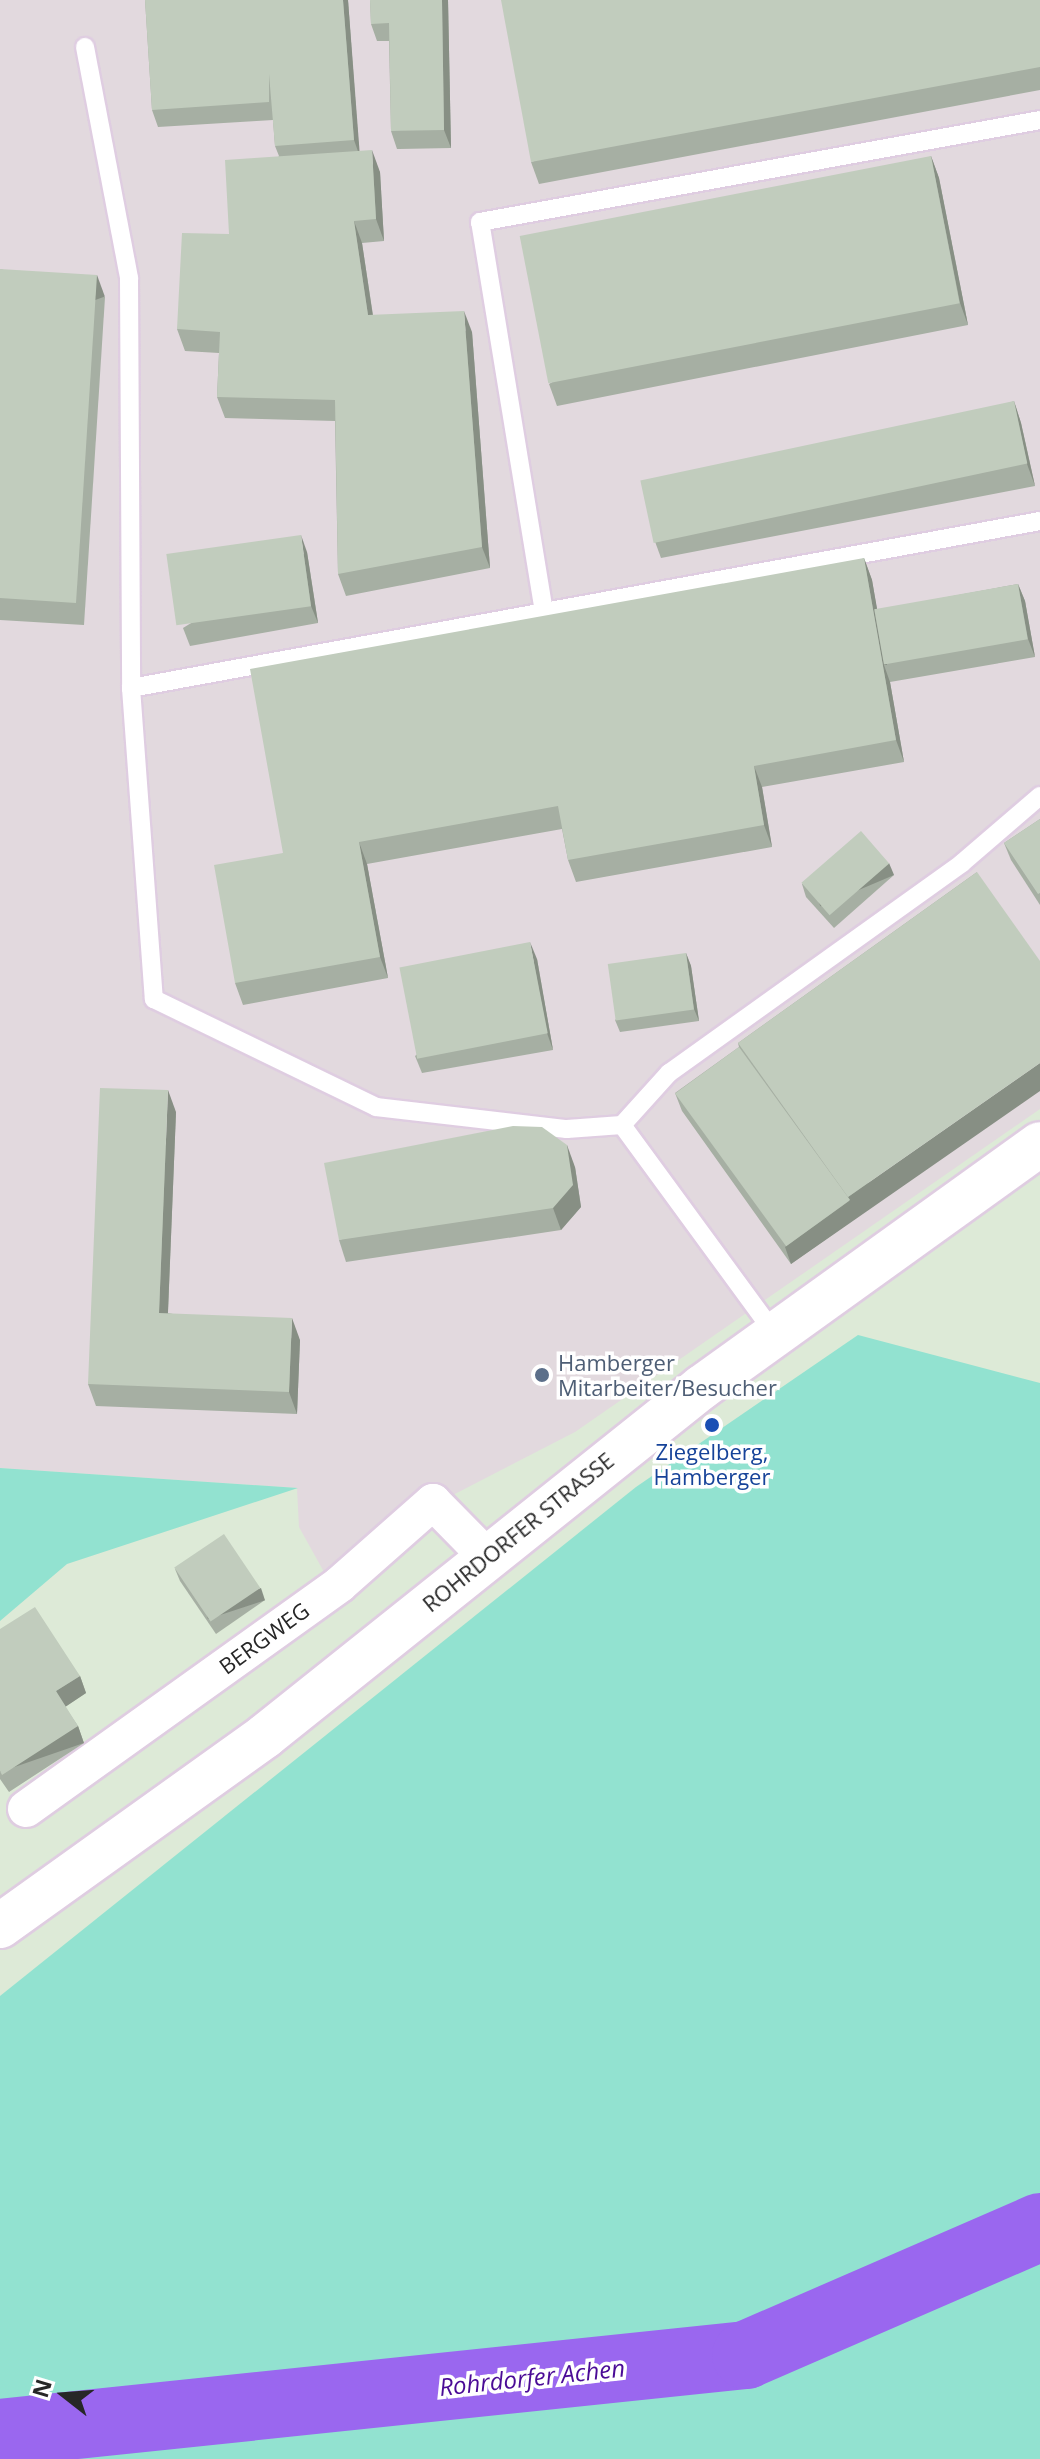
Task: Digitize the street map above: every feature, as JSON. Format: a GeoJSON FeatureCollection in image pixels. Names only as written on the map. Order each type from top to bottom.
{"type":"FeatureCollection","features":[{"type":"Feature","properties":{"kind":"main road","name":"ROHRDORFER STRASSE"},"geometry":{"type":"LineString","coordinates":[[0,1926],[265,1736],[487,1557],[774,1333],[1040,1144]]}},
{"type":"Feature","properties":{"kind":"street","name":"BERGWEG"},"geometry":{"type":"LineString","coordinates":[[26,1809],[340,1584],[433,1502],[487,1557]]}},
{"type":"Feature","properties":{"kind":"lane"},"geometry":{"type":"LineString","coordinates":[[85,47],[129,278],[131,688],[154,999],[376,1107],[567,1129],[622,1125],[669,1073],[962,863],[1040,796]]}},
{"type":"Feature","properties":{"kind":"lane"},"geometry":{"type":"LineString","coordinates":[[544,612],[480,222],[1040,120]]}},
{"type":"Feature","properties":{"kind":"lane"},"geometry":{"type":"LineString","coordinates":[[131,688],[1040,521]]}},
{"type":"Feature","properties":{"kind":"lane"},"geometry":{"type":"LineString","coordinates":[[622,1125],[774,1333]]}},
{"type":"Feature","properties":{"kind":"shaded area"},"geometry":{"type":"Polygon","coordinates":[[[0,0],[1040,0],[1040,1109],[575,1432],[449,1497],[329,1581],[299,1527],[297,1488],[0,1468],[0,0]]]}},
{"type":"Feature","properties":{"kind":"shaded area"},"geometry":{"type":"Polygon","coordinates":[[[858,1335],[1040,1383],[1040,2459],[0,2459],[0,1996],[636,1487],[858,1335]]]}},
{"type":"Feature","properties":{"kind":"shaded area"},"geometry":{"type":"Polygon","coordinates":[[[0,1468],[298,1488],[67,1564],[0,1621],[0,1468]]]}},
{"type":"Feature","properties":{"kind":"building"},"geometry":{"type":"Polygon","coordinates":[[[145,0],[343,0],[354,140],[275,146],[269,74],[269,102],[152,110],[145,0]]]}},
{"type":"Feature","properties":{"kind":"building"},"geometry":{"type":"Polygon","coordinates":[[[370,0],[442,0],[444,130],[391,131],[389,23],[371,24],[370,0]]]}},
{"type":"Feature","properties":{"kind":"building"},"geometry":{"type":"Polygon","coordinates":[[[501,0],[1040,0],[1040,67],[531,162],[501,0]]]}},
{"type":"Feature","properties":{"kind":"building"},"geometry":{"type":"Polygon","coordinates":[[[372,150],[376,219],[354,221],[368,315],[464,311],[482,547],[338,574],[335,400],[217,397],[220,332],[177,329],[182,233],[229,234],[225,160],[372,150]]]}},
{"type":"Feature","properties":{"kind":"building"},"geometry":{"type":"Polygon","coordinates":[[[931,156],[960,303],[548,383],[520,236],[931,156]]]}},
{"type":"Feature","properties":{"kind":"building"},"geometry":{"type":"Polygon","coordinates":[[[0,269],[97,275],[76,603],[0,598],[0,269]]]}},
{"type":"Feature","properties":{"kind":"building"},"geometry":{"type":"Polygon","coordinates":[[[1014,401],[1027,464],[654,543],[640,480],[1014,401]]]}},
{"type":"Feature","properties":{"kind":"building"},"geometry":{"type":"Polygon","coordinates":[[[301,535],[311,606],[176,625],[166,554],[301,535]]]}},
{"type":"Feature","properties":{"kind":"building"},"geometry":{"type":"Polygon","coordinates":[[[864,558],[896,740],[754,766],[764,825],[568,860],[558,806],[359,842],[380,957],[235,983],[214,865],[283,853],[250,669],[864,558]]]}},
{"type":"Feature","properties":{"kind":"building"},"geometry":{"type":"Polygon","coordinates":[[[1018,584],[1028,639],[884,665],[874,609],[1018,584]]]}},
{"type":"Feature","properties":{"kind":"building"},"geometry":{"type":"Polygon","coordinates":[[[1040,819],[1040,893],[1038,894],[1004,843],[1040,819]]]}},
{"type":"Feature","properties":{"kind":"building"},"geometry":{"type":"Polygon","coordinates":[[[861,831],[889,863],[830,915],[801,883],[861,831]]]}},
{"type":"Feature","properties":{"kind":"building"},"geometry":{"type":"Polygon","coordinates":[[[977,872],[1040,961],[1040,1063],[848,1197],[738,1043],[977,872]]]}},
{"type":"Feature","properties":{"kind":"building"},"geometry":{"type":"Polygon","coordinates":[[[530,942],[548,1033],[417,1059],[399,967],[530,942]]]}},
{"type":"Feature","properties":{"kind":"building"},"geometry":{"type":"Polygon","coordinates":[[[686,953],[694,1009],[616,1020],[608,964],[686,953]]]}},
{"type":"Feature","properties":{"kind":"building"},"geometry":{"type":"Polygon","coordinates":[[[739,1047],[850,1200],[786,1246],[675,1093],[739,1047]]]}},
{"type":"Feature","properties":{"kind":"building"},"geometry":{"type":"Polygon","coordinates":[[[100,1088],[168,1090],[159,1313],[292,1318],[289,1392],[88,1384],[100,1088]]]}},
{"type":"Feature","properties":{"kind":"building"},"geometry":{"type":"Polygon","coordinates":[[[513,1126],[542,1127],[567,1145],[573,1185],[553,1208],[339,1240],[324,1163],[513,1126]]]}},
{"type":"Feature","properties":{"kind":"building"},"geometry":{"type":"Polygon","coordinates":[[[224,1534],[260,1588],[211,1621],[174,1568],[224,1534]]]}},
{"type":"Feature","properties":{"kind":"building"},"geometry":{"type":"Polygon","coordinates":[[[35,1607],[80,1676],[56,1691],[78,1726],[2,1775],[0,1629],[35,1607]]]}},
{"type":"Feature","properties":{"kind":"waterway","name":"Rohrdorfer Achen"},"geometry":{"type":"LineString","coordinates":[[0,2433],[746,2355],[1040,2227]]}},
{"type":"Feature","properties":{"kind":"place","name":"Hamberger Mitarbeiter/Besucher"},"geometry":{"type":"Point","coordinates":[542,1375]}},
{"type":"Feature","properties":{"kind":"place","name":"Ziegelberg, Hamberger"},"geometry":{"type":"Point","coordinates":[712,1425]}}]}
